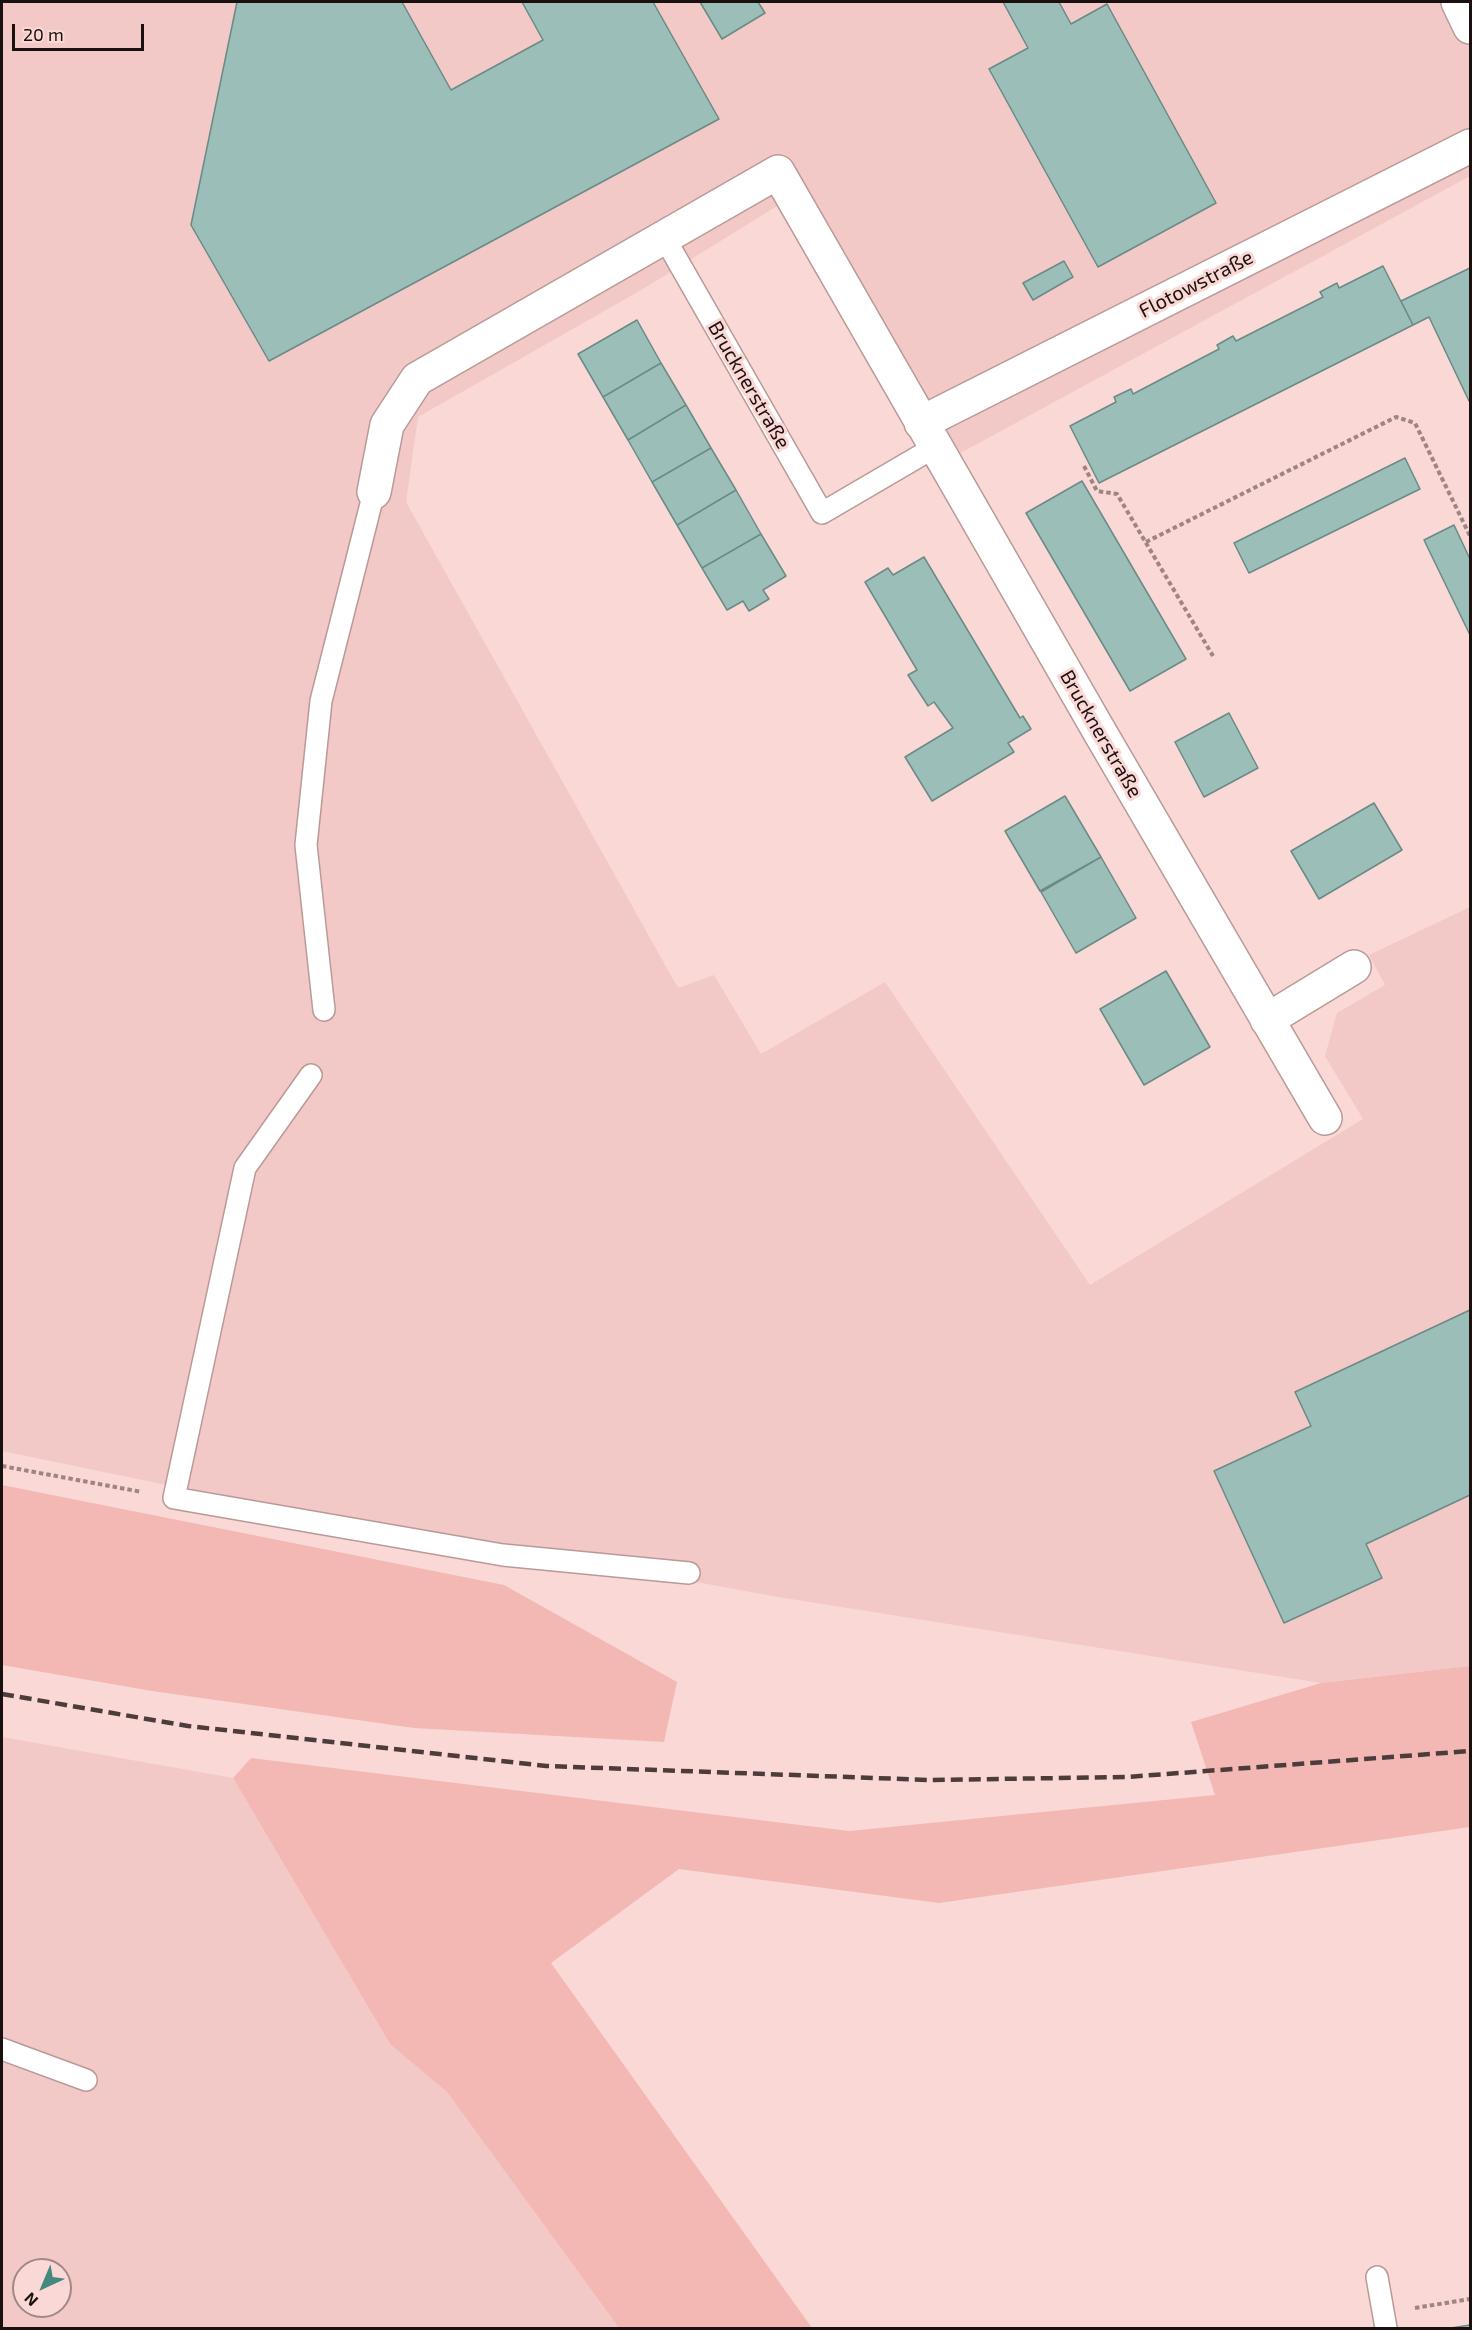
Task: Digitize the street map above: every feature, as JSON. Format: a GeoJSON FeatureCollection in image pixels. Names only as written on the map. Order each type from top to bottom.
{"type":"FeatureCollection","features":[{"type":"Feature","properties":{"kind":"street"},"geometry":{"type":"LineString","coordinates":[[1458,2],[1470,27]]}},
{"type":"Feature","properties":{"kind":"street","name":"Flotowstraße"},"geometry":{"type":"LineString","coordinates":[[928,435],[1470,146]]}},
{"type":"Feature","properties":{"kind":"street","name":"Brucknerstraße"},"geometry":{"type":"LineString","coordinates":[[374,492],[387,425],[417,379],[778,172],[1325,1118]]}},
{"type":"Feature","properties":{"kind":"street"},"geometry":{"type":"LineString","coordinates":[[1267,1020],[1354,967]]}},
{"type":"Feature","properties":{"kind":"lane","name":"Brucknerstraße"},"geometry":{"type":"LineString","coordinates":[[664,237],[822,513],[928,435]]}},
{"type":"Feature","properties":{"kind":"lane"},"geometry":{"type":"LineString","coordinates":[[324,1010],[306,844],[321,701],[374,492]]}},
{"type":"Feature","properties":{"kind":"lane"},"geometry":{"type":"LineString","coordinates":[[311,1075],[245,1168],[174,1498],[502,1556],[689,1573]]}},
{"type":"Feature","properties":{"kind":"lane"},"geometry":{"type":"LineString","coordinates":[[2,2049],[86,2080]]}},
{"type":"Feature","properties":{"kind":"lane"},"geometry":{"type":"LineString","coordinates":[[1377,2277],[1384,2321]]}},
{"type":"Feature","properties":{"kind":"path"},"geometry":{"type":"LineString","coordinates":[[1146,542],[1396,417],[1415,423],[1470,536]]}},
{"type":"Feature","properties":{"kind":"path"},"geometry":{"type":"LineString","coordinates":[[1084,466],[1097,491],[1117,494],[1213,656]]}},
{"type":"Feature","properties":{"kind":"path"},"geometry":{"type":"LineString","coordinates":[[2,1466],[174,1498]]}},
{"type":"Feature","properties":{"kind":"path"},"geometry":{"type":"LineString","coordinates":[[1384,2321],[1470,2299]]}},
{"type":"Feature","properties":{"kind":"shaded area"},"geometry":{"type":"Polygon","coordinates":[[[2,2],[1470,2],[1470,176],[931,469],[777,206],[643,289],[418,417],[406,502],[678,988],[714,975],[761,1054],[885,982],[1090,1285],[1363,1119],[1325,1056],[1337,1013],[1385,985],[1369,955],[1470,907],[1470,1666],[1321,1683],[778,1597],[157,1483],[2,1451],[2,2]]]}},
{"type":"Feature","properties":{"kind":"shaded area"},"geometry":{"type":"Polygon","coordinates":[[[2,1485],[504,1585],[677,1682],[664,1742],[414,1728],[152,1691],[2,1665],[2,1485]]]}},
{"type":"Feature","properties":{"kind":"shaded area"},"geometry":{"type":"Polygon","coordinates":[[[1470,1666],[1470,1827],[939,1903],[679,1869],[551,1963],[812,2328],[619,2328],[447,2092],[390,2044],[233,1778],[251,1758],[849,1831],[1215,1795],[1191,1722],[1321,1683],[1470,1666]]]}},
{"type":"Feature","properties":{"kind":"shaded area"},"geometry":{"type":"Polygon","coordinates":[[[2,1737],[233,1778],[390,2044],[447,2092],[619,2328],[2,2328],[2,1737]]]}},
{"type":"Feature","properties":{"kind":"building"},"geometry":{"type":"Polygon","coordinates":[[[237,2],[402,2],[451,90],[543,40],[522,2],[653,2],[719,119],[269,361],[191,225],[237,2]]]}},
{"type":"Feature","properties":{"kind":"building"},"geometry":{"type":"Polygon","coordinates":[[[700,2],[758,2],[765,13],[722,39],[700,2]]]}},
{"type":"Feature","properties":{"kind":"building"},"geometry":{"type":"Polygon","coordinates":[[[1003,2],[1059,2],[1071,24],[1107,4],[1216,203],[1098,267],[989,69],[1028,48],[1003,2]]]}},
{"type":"Feature","properties":{"kind":"building"},"geometry":{"type":"Polygon","coordinates":[[[1064,261],[1073,277],[1033,300],[1023,283],[1064,261]]]}},
{"type":"Feature","properties":{"kind":"building"},"geometry":{"type":"Polygon","coordinates":[[[1383,266],[1413,325],[1099,483],[1070,426],[1116,402],[1114,397],[1131,389],[1133,394],[1219,349],[1217,345],[1233,336],[1236,341],[1323,297],[1320,292],[1337,283],[1339,288],[1383,266]]]}},
{"type":"Feature","properties":{"kind":"building"},"geometry":{"type":"Polygon","coordinates":[[[1470,268],[1469,401],[1429,317],[1413,325],[1401,301],[1470,268]]]}},
{"type":"Feature","properties":{"kind":"building"},"geometry":{"type":"Polygon","coordinates":[[[637,320],[661,363],[603,397],[578,354],[637,320]]]}},
{"type":"Feature","properties":{"kind":"building"},"geometry":{"type":"Polygon","coordinates":[[[661,363],[686,405],[628,440],[603,397],[661,363]]]}},
{"type":"Feature","properties":{"kind":"building"},"geometry":{"type":"Polygon","coordinates":[[[686,405],[711,448],[652,482],[628,440],[686,405]]]}},
{"type":"Feature","properties":{"kind":"building"},"geometry":{"type":"Polygon","coordinates":[[[711,448],[736,490],[677,525],[652,482],[711,448]]]}},
{"type":"Feature","properties":{"kind":"building"},"geometry":{"type":"Polygon","coordinates":[[[1405,458],[1420,489],[1249,573],[1234,543],[1405,458]]]}},
{"type":"Feature","properties":{"kind":"building"},"geometry":{"type":"Polygon","coordinates":[[[1082,481],[1186,659],[1130,691],[1026,513],[1082,481]]]}},
{"type":"Feature","properties":{"kind":"building"},"geometry":{"type":"Polygon","coordinates":[[[736,490],[761,534],[702,568],[677,525],[736,490]]]}},
{"type":"Feature","properties":{"kind":"building"},"geometry":{"type":"Polygon","coordinates":[[[1454,525],[1470,559],[1470,635],[1424,540],[1454,525]]]}},
{"type":"Feature","properties":{"kind":"building"},"geometry":{"type":"Polygon","coordinates":[[[761,534],[786,576],[763,590],[769,599],[749,611],[743,601],[727,610],[702,568],[761,534]]]}},
{"type":"Feature","properties":{"kind":"building"},"geometry":{"type":"Polygon","coordinates":[[[924,557],[1020,718],[1023,716],[1031,729],[1008,743],[1014,752],[932,801],[905,757],[953,728],[934,702],[928,706],[908,675],[917,670],[865,582],[888,568],[893,575],[924,557]]]}},
{"type":"Feature","properties":{"kind":"building"},"geometry":{"type":"Polygon","coordinates":[[[1229,713],[1258,768],[1204,797],[1175,742],[1229,713]]]}},
{"type":"Feature","properties":{"kind":"building"},"geometry":{"type":"Polygon","coordinates":[[[1065,796],[1101,857],[1040,891],[1005,831],[1065,796]]]}},
{"type":"Feature","properties":{"kind":"building"},"geometry":{"type":"Polygon","coordinates":[[[1374,803],[1402,850],[1319,899],[1291,851],[1374,803]]]}},
{"type":"Feature","properties":{"kind":"building"},"geometry":{"type":"Polygon","coordinates":[[[1101,857],[1136,918],[1076,953],[1041,892],[1101,857]]]}},
{"type":"Feature","properties":{"kind":"building"},"geometry":{"type":"Polygon","coordinates":[[[1166,971],[1210,1047],[1144,1085],[1100,1009],[1166,971]]]}},
{"type":"Feature","properties":{"kind":"building"},"geometry":{"type":"Polygon","coordinates":[[[1470,1310],[1470,1495],[1366,1544],[1382,1578],[1284,1623],[1214,1471],[1311,1426],[1295,1392],[1470,1310]]]}},
{"type":"Feature","properties":{"kind":"building"},"geometry":{"type":"Polygon","coordinates":[[[1470,2325],[1470,2328],[1451,2328],[1470,2325]]]}},
{"type":"Feature","properties":{"kind":"railway"},"geometry":{"type":"LineString","coordinates":[[2,1694],[188,1726],[546,1766],[930,1780],[1127,1777],[1470,1751]]}}]}
